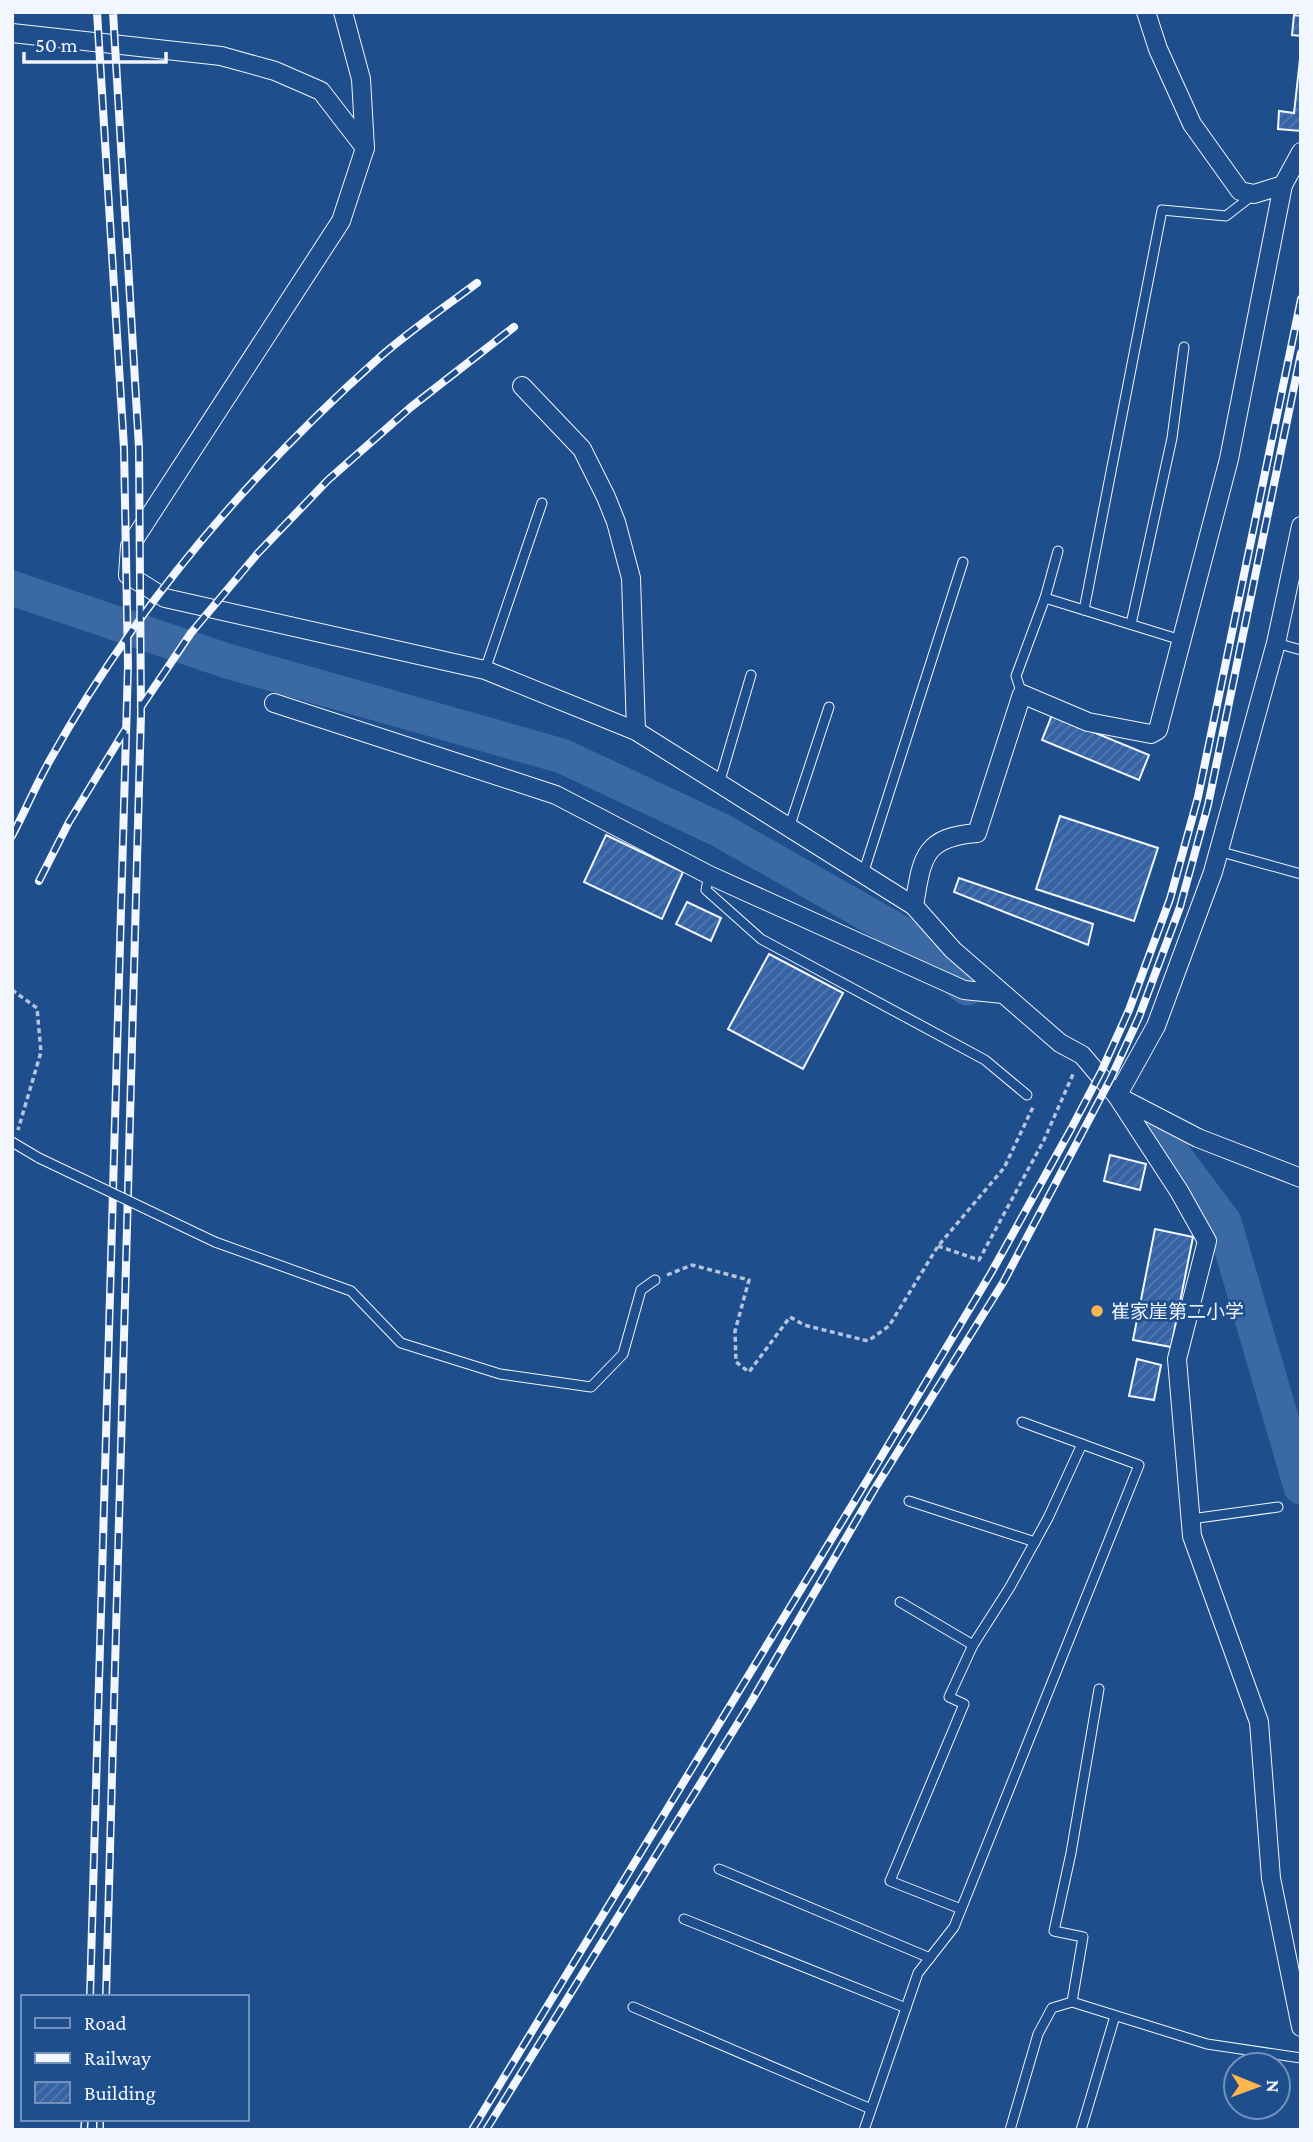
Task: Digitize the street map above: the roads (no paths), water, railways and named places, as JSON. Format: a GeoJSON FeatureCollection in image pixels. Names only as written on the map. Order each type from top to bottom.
{"type":"FeatureCollection","features":[{"type":"Feature","properties":{"kind":"street"},"geometry":{"type":"LineString","coordinates":[[343,12],[361,79],[365,148],[341,221],[130,546],[128,575],[165,598],[485,670],[636,731],[914,906],[953,950],[1060,1043],[1082,1055],[1117,1096],[1179,1191],[1207,1241],[1177,1359],[1192,1536],[1259,1722],[1271,1878],[1301,2027]]}},
{"type":"Feature","properties":{"kind":"street"},"geometry":{"type":"LineString","coordinates":[[1146,12],[1158,49],[1192,124],[1240,191],[1254,194],[1283,185]]}},
{"type":"Feature","properties":{"kind":"street"},"geometry":{"type":"LineString","coordinates":[[12,33],[221,56],[275,71],[321,91],[365,148]]}},
{"type":"Feature","properties":{"kind":"street"},"geometry":{"type":"LineString","coordinates":[[914,906],[920,870],[933,845],[954,835],[977,833],[1022,694],[1088,722],[1151,734],[1158,730],[1229,460],[1283,185],[1301,152]]}},
{"type":"Feature","properties":{"kind":"street"},"geometry":{"type":"LineString","coordinates":[[522,386],[582,449],[607,497],[616,522],[631,578],[636,731]]}},
{"type":"Feature","properties":{"kind":"street"},"geometry":{"type":"LineString","coordinates":[[1117,1096],[1156,1026],[1213,872],[1276,643],[1301,526]]}},
{"type":"Feature","properties":{"kind":"street"},"geometry":{"type":"LineString","coordinates":[[274,703],[556,795],[709,874],[964,990],[1003,994]]}},
{"type":"Feature","properties":{"kind":"street"},"geometry":{"type":"LineString","coordinates":[[1117,1096],[1198,1138],[1301,1178]]}},
{"type":"Feature","properties":{"kind":"lane"},"geometry":{"type":"LineString","coordinates":[[1084,610],[1162,210],[1226,216],[1254,194]]}},
{"type":"Feature","properties":{"kind":"lane"},"geometry":{"type":"LineString","coordinates":[[1131,624],[1172,439],[1184,346]]}},
{"type":"Feature","properties":{"kind":"lane"},"geometry":{"type":"LineString","coordinates":[[485,670],[542,503]]}},
{"type":"Feature","properties":{"kind":"lane"},"geometry":{"type":"LineString","coordinates":[[1022,694],[1016,676],[1045,598],[1058,551]]}},
{"type":"Feature","properties":{"kind":"lane"},"geometry":{"type":"LineString","coordinates":[[863,874],[963,562]]}},
{"type":"Feature","properties":{"kind":"lane"},"geometry":{"type":"LineString","coordinates":[[1045,598],[1181,640]]}},
{"type":"Feature","properties":{"kind":"lane"},"geometry":{"type":"LineString","coordinates":[[1276,643],[1301,650]]}},
{"type":"Feature","properties":{"kind":"lane"},"geometry":{"type":"LineString","coordinates":[[719,784],[751,675]]}},
{"type":"Feature","properties":{"kind":"lane"},"geometry":{"type":"LineString","coordinates":[[789,828],[829,707]]}},
{"type":"Feature","properties":{"kind":"lane"},"geometry":{"type":"LineString","coordinates":[[1219,850],[1301,874]]}},
{"type":"Feature","properties":{"kind":"lane"},"geometry":{"type":"LineString","coordinates":[[709,874],[706,890],[761,939],[985,1060],[1027,1095]]}},
{"type":"Feature","properties":{"kind":"lane"},"geometry":{"type":"LineString","coordinates":[[13,1142],[215,1242],[351,1291],[401,1343],[500,1374],[591,1387],[623,1354],[641,1290],[655,1280]]}},
{"type":"Feature","properties":{"kind":"lane"},"geometry":{"type":"LineString","coordinates":[[864,2130],[918,1973],[954,1927],[1139,1465],[1022,1422]]}},
{"type":"Feature","properties":{"kind":"lane"},"geometry":{"type":"LineString","coordinates":[[961,1909],[890,1881],[964,1704],[948,1697],[973,1645],[1035,1542],[1082,1444]]}},
{"type":"Feature","properties":{"kind":"lane"},"geometry":{"type":"LineString","coordinates":[[909,1501],[1035,1542]]}},
{"type":"Feature","properties":{"kind":"lane"},"geometry":{"type":"LineString","coordinates":[[1191,1519],[1278,1507]]}},
{"type":"Feature","properties":{"kind":"lane"},"geometry":{"type":"LineString","coordinates":[[900,1602],[973,1645]]}},
{"type":"Feature","properties":{"kind":"lane"},"geometry":{"type":"LineString","coordinates":[[1072,2002],[1083,1937],[1054,1931],[1071,1853],[1099,1689]]}},
{"type":"Feature","properties":{"kind":"lane"},"geometry":{"type":"LineString","coordinates":[[719,1869],[930,1958]]}},
{"type":"Feature","properties":{"kind":"lane"},"geometry":{"type":"LineString","coordinates":[[684,1919],[906,2008]]}},
{"type":"Feature","properties":{"kind":"lane"},"geometry":{"type":"LineString","coordinates":[[1010,2130],[1038,2034],[1052,2008],[1072,2002],[1207,2043],[1301,2058]]}},
{"type":"Feature","properties":{"kind":"lane"},"geometry":{"type":"LineString","coordinates":[[633,2007],[871,2109]]}},
{"type":"Feature","properties":{"kind":"lane"},"geometry":{"type":"LineString","coordinates":[[1081,2130],[1115,2015]]}},
{"type":"Feature","properties":{"kind":"waterway"},"geometry":{"type":"LineString","coordinates":[[12,588],[227,661],[562,756],[720,830],[899,932],[967,988]]}},
{"type":"Feature","properties":{"kind":"waterway"},"geometry":{"type":"LineString","coordinates":[[1158,1134],[1224,1222],[1301,1487]]}},
{"type":"Feature","properties":{"kind":"railway"},"geometry":{"type":"LineString","coordinates":[[90,1995],[128,665],[124,448],[97,12]]}},
{"type":"Feature","properties":{"kind":"railway"},"geometry":{"type":"LineString","coordinates":[[106,1995],[141,714],[139,448],[113,12]]}},
{"type":"Feature","properties":{"kind":"railway"},"geometry":{"type":"LineString","coordinates":[[12,836],[45,769],[83,704],[157,596],[198,545],[241,495],[332,401],[392,347],[477,283]]}},
{"type":"Feature","properties":{"kind":"railway"},"geometry":{"type":"LineString","coordinates":[[472,2130],[991,1273],[1102,1070],[1129,1010],[1170,899],[1198,797],[1301,299]]}},
{"type":"Feature","properties":{"kind":"railway"},"geometry":{"type":"LineString","coordinates":[[141,707],[191,633],[258,553],[328,480],[411,407],[514,327]]}},
{"type":"Feature","properties":{"kind":"railway"},"geometry":{"type":"LineString","coordinates":[[486,2130],[751,1702],[874,1490],[1004,1281],[1111,1078],[1139,1017],[1180,907],[1208,805],[1301,353]]}},
{"type":"Feature","properties":{"kind":"railway"},"geometry":{"type":"LineString","coordinates":[[39,881],[69,822],[125,730]]}},
{"type":"Feature","properties":{"kind":"railway"},"geometry":{"type":"LineString","coordinates":[[84,2130],[85,2121]]}},
{"type":"Feature","properties":{"kind":"railway"},"geometry":{"type":"LineString","coordinates":[[100,2121],[100,2130]]}},
{"type":"Feature","properties":{"kind":"place","name":"崔家崖第二小学"},"geometry":{"type":"Point","coordinates":[1097,1311]}}]}
